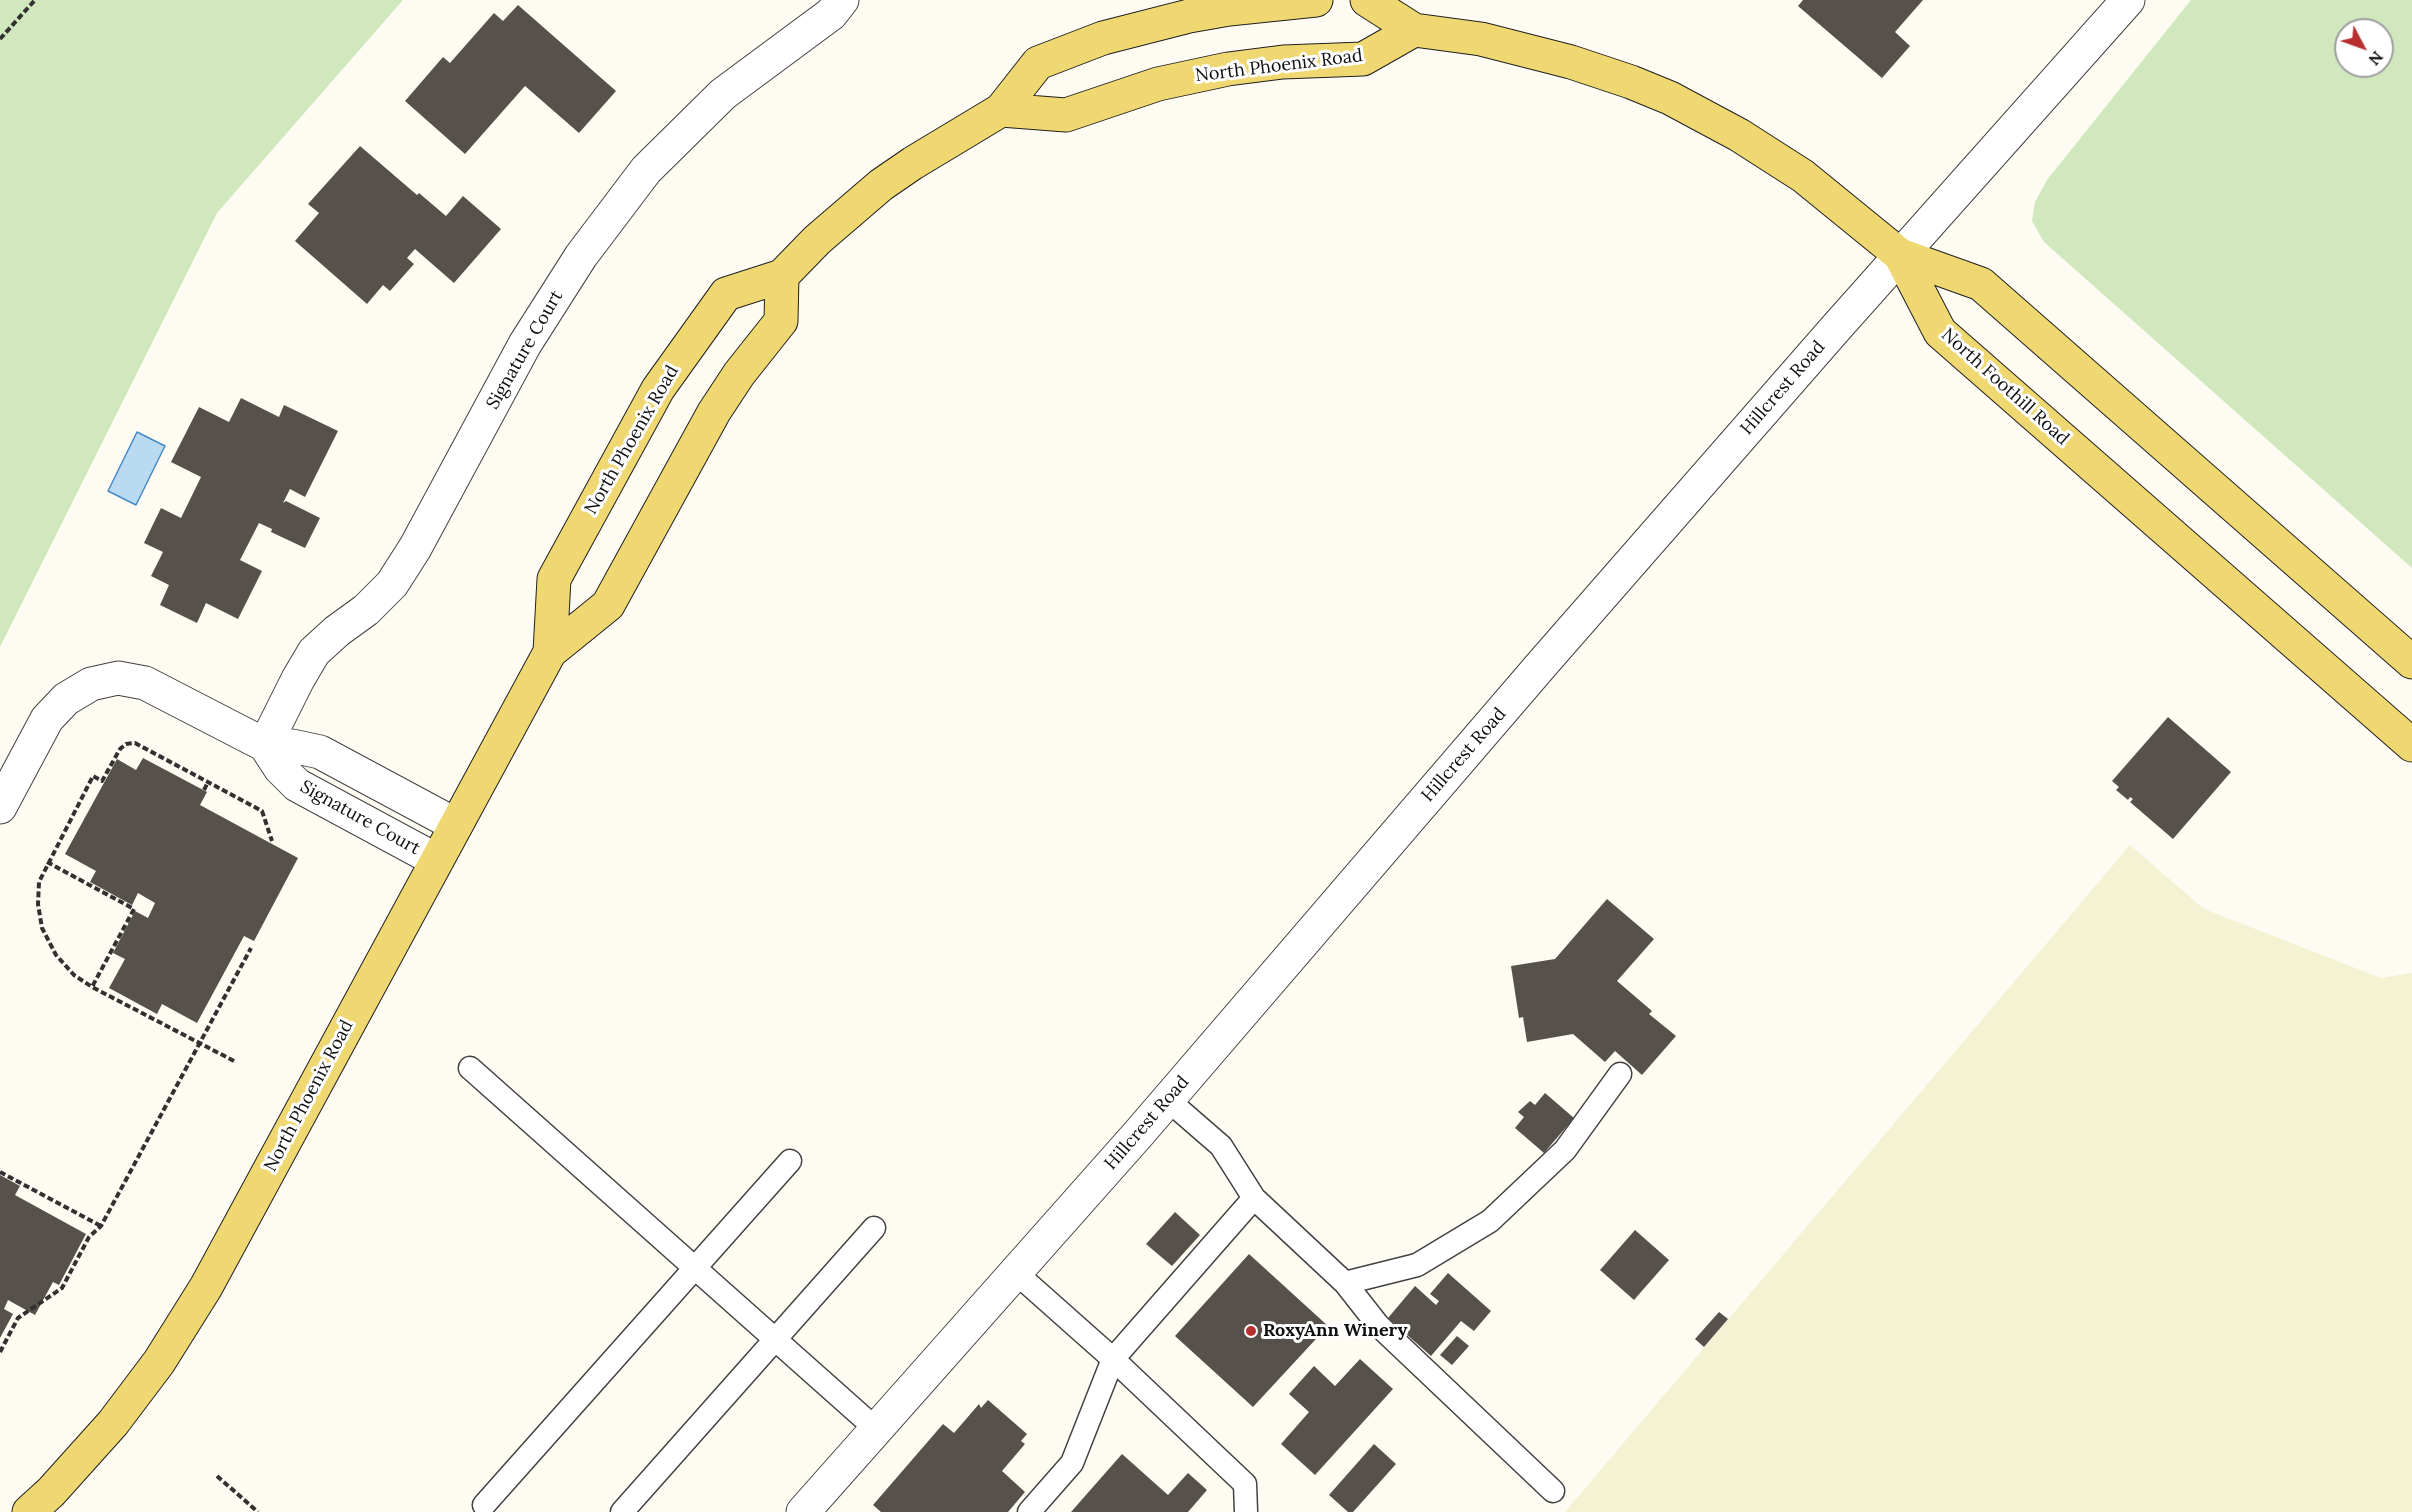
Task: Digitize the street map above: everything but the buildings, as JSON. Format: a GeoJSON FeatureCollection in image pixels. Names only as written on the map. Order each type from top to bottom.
{"type":"FeatureCollection","features":[{"type":"Feature","properties":{"kind":"main road","name":"North Phoenix Road"},"geometry":{"type":"LineString","coordinates":[[550,652],[554,579],[658,389],[726,294],[782,276],[817,240],[881,185],[1001,110],[1038,63],[1083,45],[1147,25],[1251,6],[1316,0]]}},
{"type":"Feature","properties":{"kind":"main road"},"geometry":{"type":"LineString","coordinates":[[1367,0],[1414,30],[1481,39],[1571,62],[1670,98],[1739,135],[1803,176],[1900,255],[1981,284],[2412,662]]}},
{"type":"Feature","properties":{"kind":"main road","name":"North Phoenix Road"},"geometry":{"type":"LineString","coordinates":[[1001,110],[1066,116],[1158,84],[1228,69],[1283,62],[1363,59],[1414,30]]}},
{"type":"Feature","properties":{"kind":"main road","name":"North Foothill Road"},"geometry":{"type":"LineString","coordinates":[[1900,255],[1940,332],[2412,745]]}},
{"type":"Feature","properties":{"kind":"main road","name":"North Phoenix Road"},"geometry":{"type":"LineString","coordinates":[[29,1512],[67,1475],[113,1423],[159,1362],[206,1287],[550,652],[608,605],[714,412],[739,374],[781,321],[782,276]]}},
{"type":"Feature","properties":{"kind":"street","name":"Signature Court"},"geometry":{"type":"LineString","coordinates":[[265,745],[314,652],[337,631],[366,610],[392,584],[416,548],[525,344],[581,256],[646,170],[723,94],[831,14],[842,0]]}},
{"type":"Feature","properties":{"kind":"street","name":"Hillcrest Road"},"geometry":{"type":"LineString","coordinates":[[803,1512],[1168,1100],[1551,654],[1900,255],[2128,0]]}},
{"type":"Feature","properties":{"kind":"street","name":"Signature Court"},"geometry":{"type":"LineString","coordinates":[[0,807],[47,719],[66,699],[91,684],[118,678],[145,683],[265,745],[292,746],[320,752],[456,825]]}},
{"type":"Feature","properties":{"kind":"street","name":"Signature Court"},"geometry":{"type":"LineString","coordinates":[[265,745],[280,768],[297,785],[436,860]]}},
{"type":"Feature","properties":{"kind":"lane"},"geometry":{"type":"LineString","coordinates":[[470,1068],[876,1430]]}},
{"type":"Feature","properties":{"kind":"lane"},"geometry":{"type":"LineString","coordinates":[[1345,1282],[1417,1265],[1490,1221],[1565,1150],[1620,1074]]}},
{"type":"Feature","properties":{"kind":"lane"},"geometry":{"type":"LineString","coordinates":[[1168,1100],[1221,1146],[1254,1198],[1345,1282],[1378,1325],[1553,1491]]}},
{"type":"Feature","properties":{"kind":"lane"},"geometry":{"type":"LineString","coordinates":[[484,1505],[790,1161]]}},
{"type":"Feature","properties":{"kind":"lane"},"geometry":{"type":"LineString","coordinates":[[1029,1512],[1072,1463],[1113,1359],[1254,1198]]}},
{"type":"Feature","properties":{"kind":"lane"},"geometry":{"type":"LineString","coordinates":[[622,1512],[874,1228]]}},
{"type":"Feature","properties":{"kind":"lane"},"geometry":{"type":"LineString","coordinates":[[1015,1272],[1113,1359],[1245,1484],[1246,1512]]}},
{"type":"Feature","properties":{"kind":"path"},"geometry":{"type":"LineString","coordinates":[[0,39],[35,0]]}},
{"type":"Feature","properties":{"kind":"path"},"geometry":{"type":"LineString","coordinates":[[234,1061],[92,987],[74,975],[56,955],[42,928],[38,904],[39,882],[47,862],[93,776],[102,781],[120,749],[126,744],[135,743],[262,811],[272,841]]}},
{"type":"Feature","properties":{"kind":"path"},"geometry":{"type":"LineString","coordinates":[[204,790],[208,782]]}},
{"type":"Feature","properties":{"kind":"path"},"geometry":{"type":"LineString","coordinates":[[47,862],[134,909],[92,987]]}},
{"type":"Feature","properties":{"kind":"path"},"geometry":{"type":"LineString","coordinates":[[0,1352],[18,1318],[62,1288],[89,1237],[101,1226],[251,948]]}},
{"type":"Feature","properties":{"kind":"path"},"geometry":{"type":"LineString","coordinates":[[0,1172],[101,1226]]}},
{"type":"Feature","properties":{"kind":"path"},"geometry":{"type":"LineString","coordinates":[[217,1476],[258,1512]]}},
{"type":"Feature","properties":{"kind":"green space"},"geometry":{"type":"Polygon","coordinates":[[[0,0],[403,0],[217,213],[0,647],[0,0]]]}},
{"type":"Feature","properties":{"kind":"green space"},"geometry":{"type":"Polygon","coordinates":[[[2191,0],[2412,0],[2412,568],[2044,242],[2032,221],[2035,202],[2047,180],[2191,0]]]}},
{"type":"Feature","properties":{"kind":"green space"},"geometry":{"type":"Polygon","coordinates":[[[2130,845],[2204,909],[2381,978],[2412,973],[2412,1512],[1565,1512],[2130,845]]]}},
{"type":"Feature","properties":{"kind":"water"},"geometry":{"type":"Polygon","coordinates":[[[137,432],[165,446],[136,505],[108,491],[137,432]]]}},
{"type":"Feature","properties":{"kind":"place","name":"RoxyAnn Winery"},"geometry":{"type":"Point","coordinates":[1251,1331]}}]}
